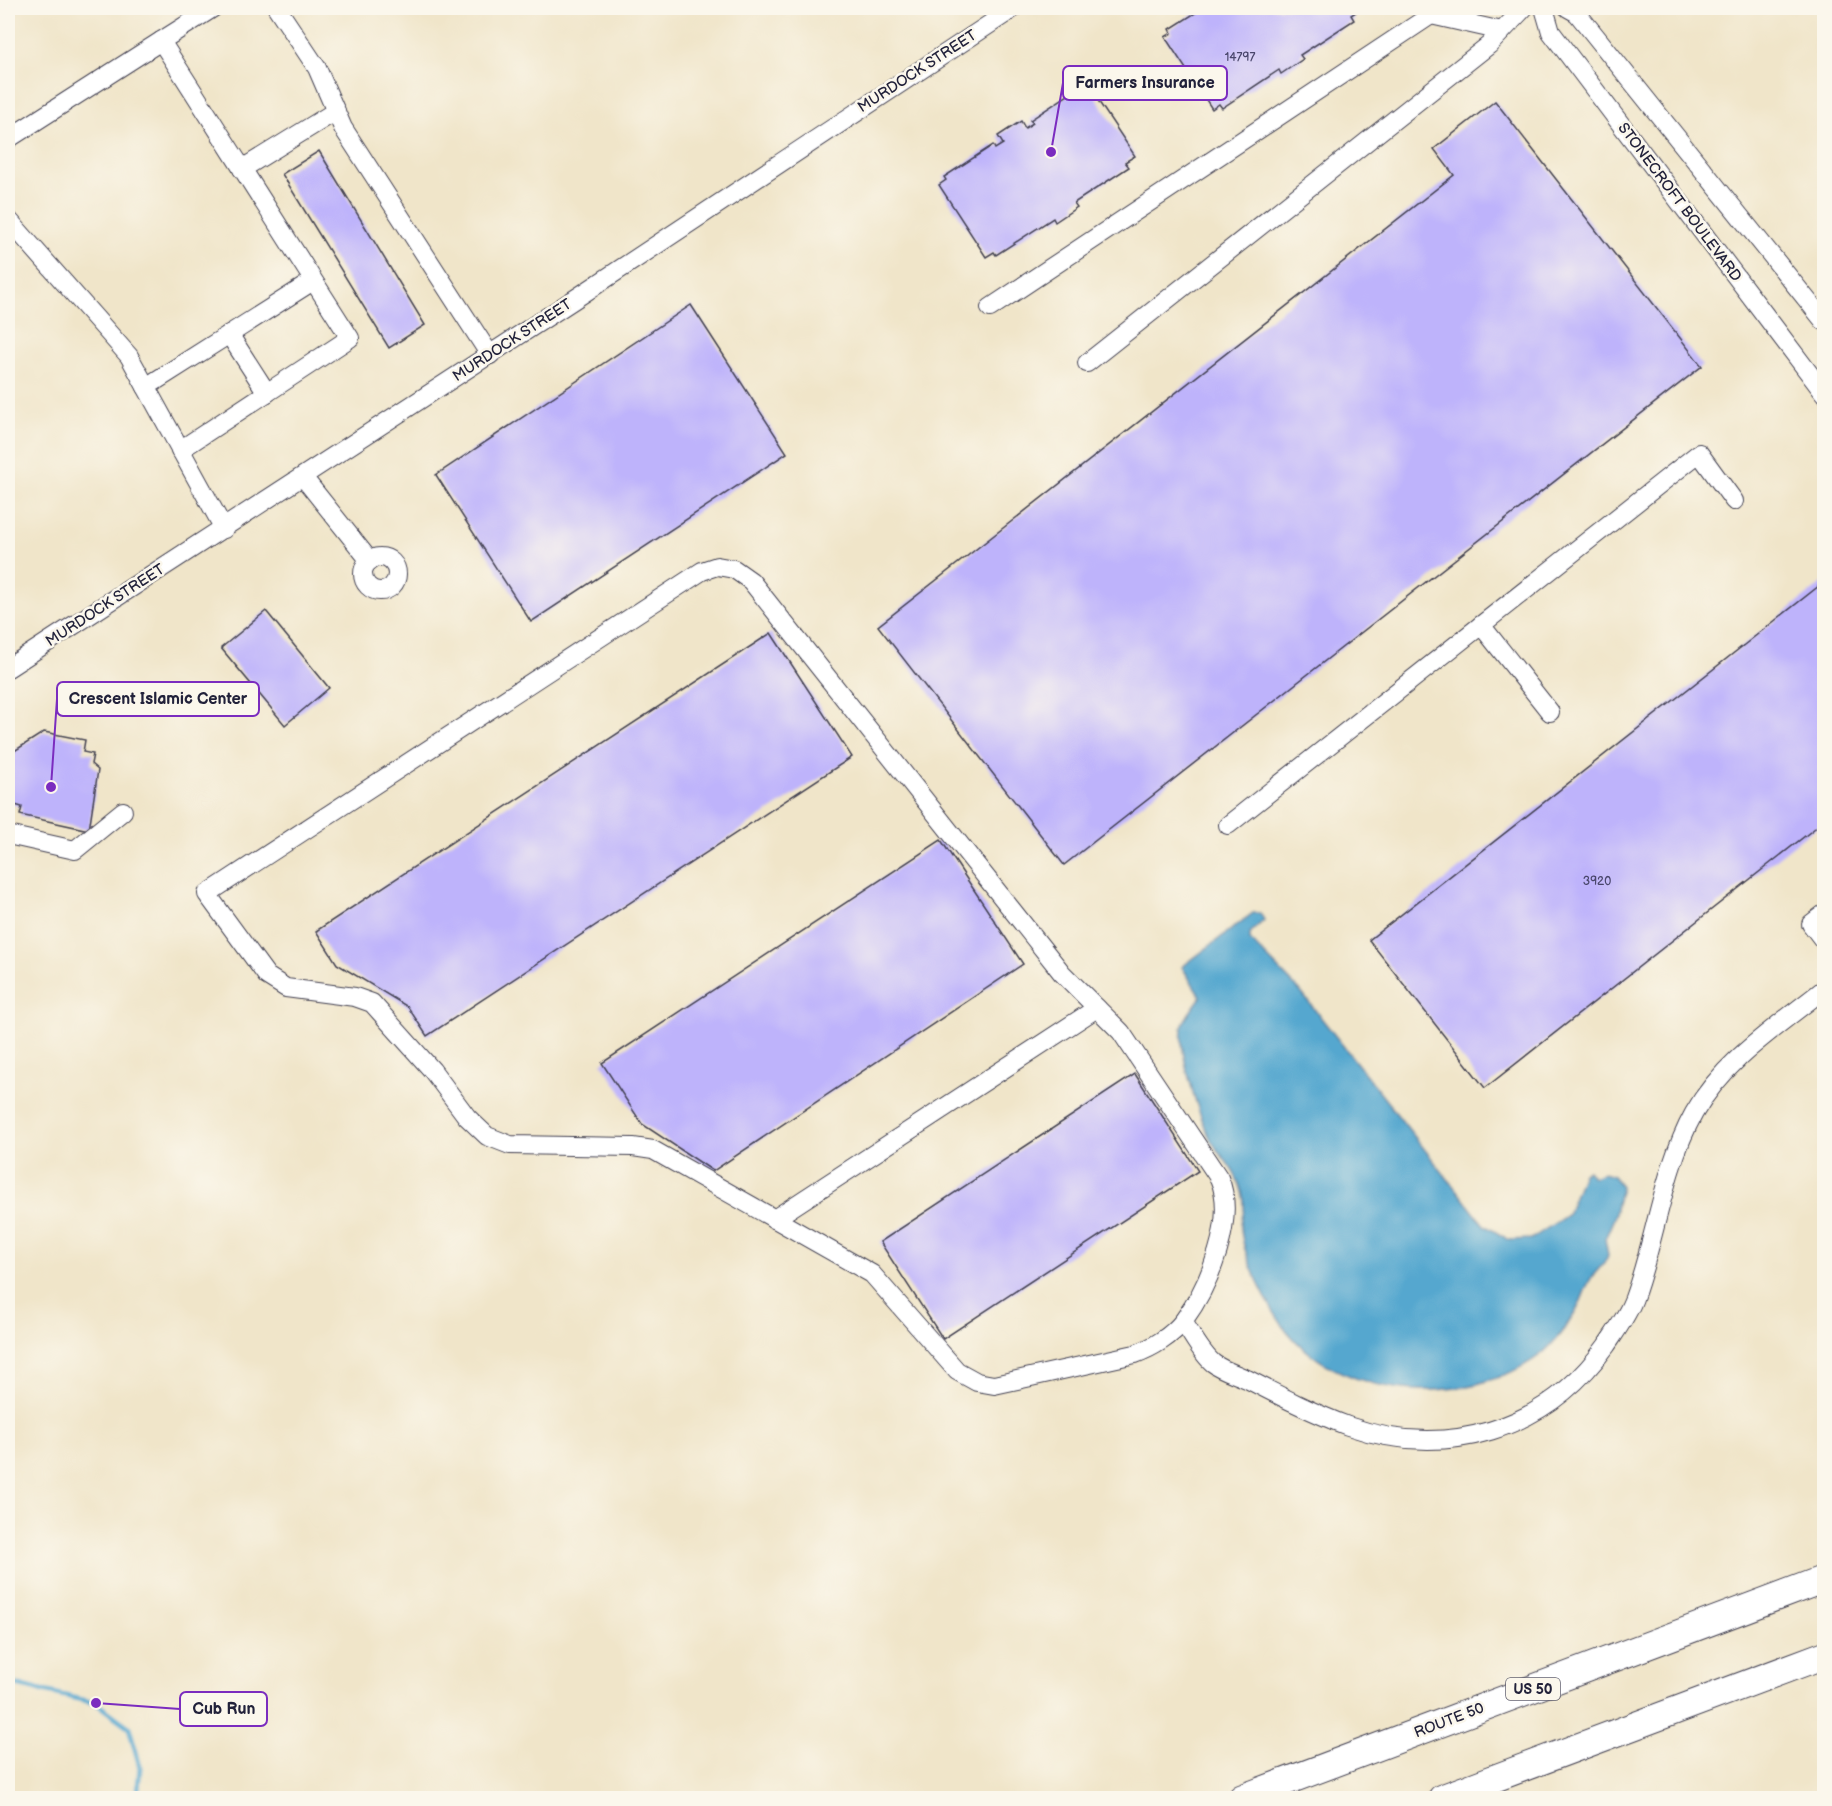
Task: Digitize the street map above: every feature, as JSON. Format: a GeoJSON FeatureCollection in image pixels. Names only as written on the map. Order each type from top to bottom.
{"type":"FeatureCollection","features":[{"type":"Feature","properties":{"kind":"highway","name":"ROUTE 50"},"geometry":{"type":"LineString","coordinates":[[1242,1798],[1824,1578]]}},
{"type":"Feature","properties":{"kind":"highway"},"geometry":{"type":"LineString","coordinates":[[1442,1798],[1824,1655]]}},
{"type":"Feature","properties":{"kind":"street"},"geometry":{"type":"LineString","coordinates":[[8,140],[213,8]]}},
{"type":"Feature","properties":{"kind":"street"},"geometry":{"type":"LineString","coordinates":[[277,8],[317,68],[343,128],[490,355]]}},
{"type":"Feature","properties":{"kind":"street","name":"MURDOCK STREET"},"geometry":{"type":"LineString","coordinates":[[11,659],[224,529],[1014,8]]}},
{"type":"Feature","properties":{"kind":"street"},"geometry":{"type":"LineString","coordinates":[[1087,363],[1489,45],[1524,8]]}},
{"type":"Feature","properties":{"kind":"street","name":"STONECROFT BOULEVARD"},"geometry":{"type":"LineString","coordinates":[[1544,8],[1551,32],[1824,393]]}},
{"type":"Feature","properties":{"kind":"street"},"geometry":{"type":"LineString","coordinates":[[1568,8],[1577,13],[1824,321]]}},
{"type":"Feature","properties":{"kind":"street"},"geometry":{"type":"LineString","coordinates":[[990,309],[1428,11],[1502,31]]}},
{"type":"Feature","properties":{"kind":"street"},"geometry":{"type":"LineString","coordinates":[[161,41],[350,338],[180,450]]}},
{"type":"Feature","properties":{"kind":"street"},"geometry":{"type":"LineString","coordinates":[[242,169],[336,111]]}},
{"type":"Feature","properties":{"kind":"street"},"geometry":{"type":"LineString","coordinates":[[8,219],[129,356],[224,529]]}},
{"type":"Feature","properties":{"kind":"street"},"geometry":{"type":"LineString","coordinates":[[146,387],[313,281]]}},
{"type":"Feature","properties":{"kind":"street"},"geometry":{"type":"LineString","coordinates":[[229,334],[267,393]]}},
{"type":"Feature","properties":{"kind":"street"},"geometry":{"type":"LineString","coordinates":[[1227,825],[1699,453],[1734,501]]}},
{"type":"Feature","properties":{"kind":"street"},"geometry":{"type":"LineString","coordinates":[[303,477],[370,561]]}},
{"type":"Feature","properties":{"kind":"street"},"geometry":{"type":"LineString","coordinates":[[717,566],[734,569],[751,581],[1062,973],[1121,1032],[1219,1178],[1225,1193],[1225,1219],[1206,1281],[1183,1322],[1152,1347],[1135,1354],[985,1384],[957,1371],[872,1274],[652,1150],[633,1147],[510,1145],[487,1136],[467,1117],[432,1070],[372,1003],[355,996],[286,988],[267,976],[207,894],[702,571],[717,566]]}},
{"type":"Feature","properties":{"kind":"street"},"geometry":{"type":"LineString","coordinates":[[1481,625],[1550,712]]}},
{"type":"Feature","properties":{"kind":"street"},"geometry":{"type":"LineString","coordinates":[[8,835],[75,850],[123,811]]}},
{"type":"Feature","properties":{"kind":"street"},"geometry":{"type":"LineString","coordinates":[[1824,914],[1811,924],[1824,940]]}},
{"type":"Feature","properties":{"kind":"street"},"geometry":{"type":"LineString","coordinates":[[1183,1322],[1213,1363],[1324,1417],[1369,1433],[1408,1440],[1449,1440],[1485,1433],[1528,1417],[1560,1396],[1589,1370],[1617,1330],[1633,1300],[1677,1151],[1694,1113],[1719,1077],[1761,1039],[1824,989]]}},
{"type":"Feature","properties":{"kind":"street"},"geometry":{"type":"LineString","coordinates":[[774,1219],[1097,1008]]}},
{"type":"Feature","properties":{"kind":"water"},"geometry":{"type":"Polygon","coordinates":[[[1253,913],[1260,913],[1264,920],[1250,933],[1250,940],[1300,991],[1484,1225],[1509,1240],[1531,1239],[1567,1215],[1583,1173],[1588,1170],[1593,1177],[1603,1173],[1613,1176],[1621,1186],[1614,1218],[1605,1239],[1607,1259],[1590,1280],[1568,1324],[1540,1355],[1511,1372],[1479,1384],[1444,1389],[1409,1390],[1374,1384],[1341,1372],[1312,1355],[1280,1321],[1258,1282],[1246,1253],[1241,1226],[1244,1210],[1242,1192],[1235,1175],[1214,1145],[1204,1124],[1189,1079],[1182,1034],[1183,1024],[1201,997],[1182,967],[1253,913]]]}},
{"type":"Feature","properties":{"kind":"building"},"geometry":{"type":"Polygon","coordinates":[[[1203,8],[1362,8],[1351,15],[1354,20],[1300,55],[1303,59],[1281,74],[1279,70],[1222,108],[1219,104],[1212,109],[1165,37],[1172,33],[1170,29],[1203,8]]]}},
{"type":"Feature","properties":{"kind":"building"},"geometry":{"type":"Polygon","coordinates":[[[1080,87],[1082,91],[1089,87],[1135,156],[1125,162],[1129,167],[1074,203],[1077,207],[1055,222],[1053,218],[996,255],[994,252],[986,257],[939,185],[946,180],[944,177],[993,145],[995,149],[1003,144],[998,136],[1021,121],[1025,128],[1033,123],[1030,120],[1080,87]]]}},
{"type":"Feature","properties":{"kind":"building"},"geometry":{"type":"Polygon","coordinates":[[[1495,101],[1702,366],[1064,865],[878,626],[1454,175],[1434,149],[1495,101]]]}},
{"type":"Feature","properties":{"kind":"building"},"geometry":{"type":"Polygon","coordinates":[[[319,151],[425,325],[389,348],[282,174],[319,151]]]}},
{"type":"Feature","properties":{"kind":"building"},"geometry":{"type":"Polygon","coordinates":[[[691,305],[787,453],[531,622],[436,475],[691,305]]]}},
{"type":"Feature","properties":{"kind":"building"},"geometry":{"type":"Polygon","coordinates":[[[1824,582],[1824,821],[1485,1088],[1369,940],[1824,582]]]}},
{"type":"Feature","properties":{"kind":"building"},"geometry":{"type":"Polygon","coordinates":[[[266,611],[329,688],[285,725],[221,648],[266,611]]]}},
{"type":"Feature","properties":{"kind":"building"},"geometry":{"type":"Polygon","coordinates":[[[771,633],[852,757],[427,1036],[408,1007],[337,964],[316,931],[771,633]]]}},
{"type":"Feature","properties":{"kind":"building"},"geometry":{"type":"Polygon","coordinates":[[[44,732],[85,740],[83,752],[93,754],[91,764],[98,770],[89,830],[20,815],[22,807],[8,803],[8,755],[44,732]]]}},
{"type":"Feature","properties":{"kind":"building"},"geometry":{"type":"Polygon","coordinates":[[[941,840],[1023,964],[713,1171],[642,1124],[602,1063],[941,840]]]}},
{"type":"Feature","properties":{"kind":"building"},"geometry":{"type":"Polygon","coordinates":[[[1135,1074],[1198,1171],[943,1339],[880,1242],[1135,1074]]]}},
{"type":"Feature","properties":{"kind":"waterway"},"geometry":{"type":"LineString","coordinates":[[8,1683],[96,1703],[129,1727],[140,1767],[137,1798]]}},
{"type":"Feature","properties":{"kind":"place","name":"Farmers Insurance"},"geometry":{"type":"Point","coordinates":[1051,152]}},
{"type":"Feature","properties":{"kind":"place","name":"Crescent Islamic Center"},"geometry":{"type":"Point","coordinates":[51,787]}},
{"type":"Feature","properties":{"kind":"place","name":"Cub Run"},"geometry":{"type":"Point","coordinates":[96,1703]}}]}
